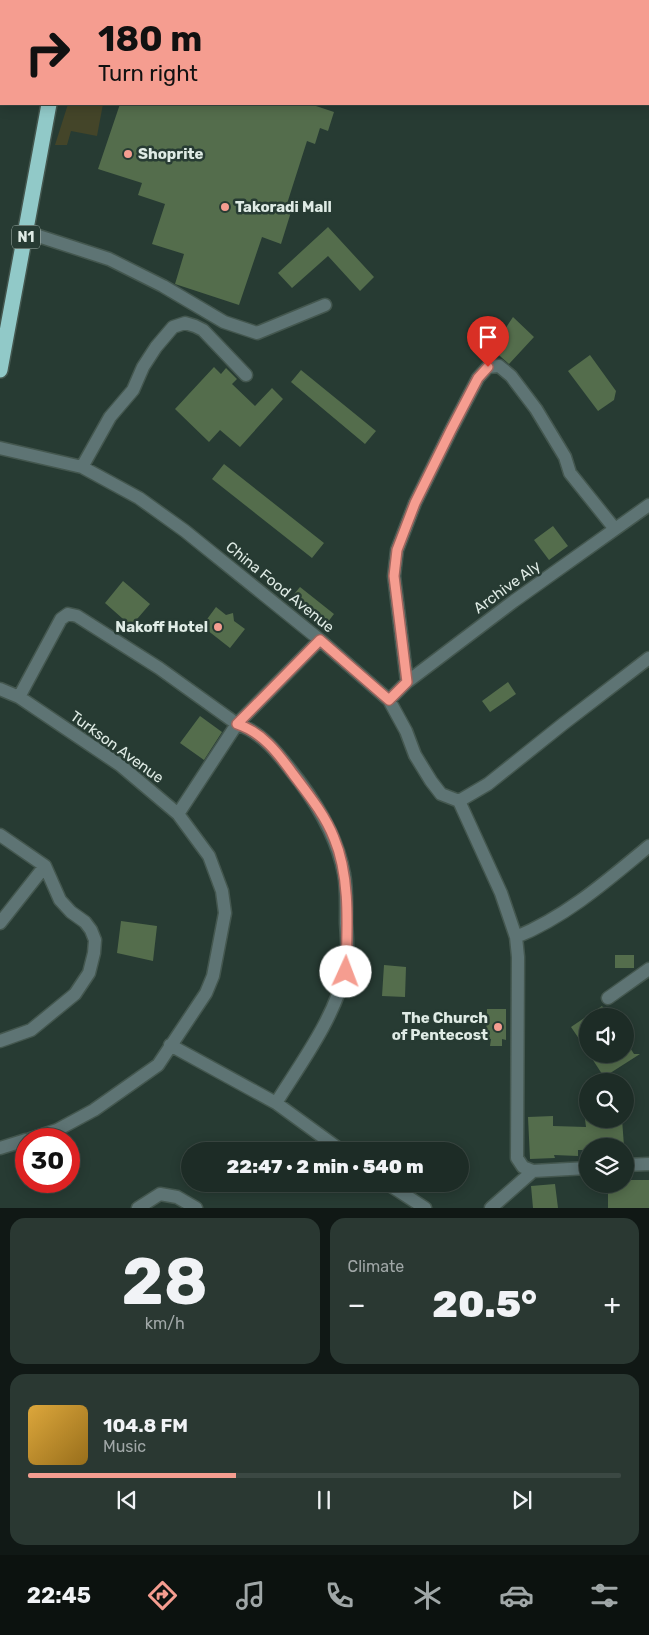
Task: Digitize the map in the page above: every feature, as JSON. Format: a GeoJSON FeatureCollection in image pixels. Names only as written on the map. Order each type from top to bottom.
{"type":"FeatureCollection","features":[{"type":"Feature","properties":{"kind":"highway","name":"N1"},"geometry":{"type":"LineString","coordinates":[[0,370],[3,337],[26,232],[49,105]]}},
{"type":"Feature","properties":{"kind":"street"},"geometry":{"type":"LineString","coordinates":[[26,232],[109,259],[163,286],[224,322],[257,333],[325,305]]}},
{"type":"Feature","properties":{"kind":"street"},"geometry":{"type":"LineString","coordinates":[[82,467],[110,418],[133,390],[142,367],[173,327],[185,323],[203,330],[246,375]]}},
{"type":"Feature","properties":{"kind":"street"},"geometry":{"type":"LineString","coordinates":[[407,682],[394,576],[397,550],[415,503],[451,430],[478,378],[488,367],[499,366],[511,376],[536,409],[565,457],[570,473],[615,529]]}},
{"type":"Feature","properties":{"kind":"street","name":"China Food Avenue"},"geometry":{"type":"LineString","coordinates":[[0,448],[82,467],[139,498],[185,531],[320,640],[389,700],[406,731],[415,755],[430,781],[441,794],[459,801]]}},
{"type":"Feature","properties":{"kind":"street","name":"Archive Aly"},"geometry":{"type":"LineString","coordinates":[[389,700],[407,682],[514,601],[649,505]]}},
{"type":"Feature","properties":{"kind":"street"},"geometry":{"type":"LineString","coordinates":[[20,697],[61,619],[68,614],[77,616],[159,668],[237,724],[249,728],[259,735],[281,757],[308,794],[335,839],[344,874],[347,934],[346,972],[321,1031],[276,1103]]}},
{"type":"Feature","properties":{"kind":"street"},"geometry":{"type":"LineString","coordinates":[[178,814],[237,724],[320,640]]}},
{"type":"Feature","properties":{"kind":"street"},"geometry":{"type":"LineString","coordinates":[[579,1168],[533,1171],[523,1167],[517,1158],[518,957],[516,937],[501,893],[459,801],[488,784],[649,658]]}},
{"type":"Feature","properties":{"kind":"street","name":"Turkson Avenue"},"geometry":{"type":"LineString","coordinates":[[0,689],[20,697],[120,765],[178,814],[209,856],[222,891],[225,913],[213,976],[206,994],[158,1065],[94,1110],[61,1128]]}},
{"type":"Feature","properties":{"kind":"street"},"geometry":{"type":"LineString","coordinates":[[0,835],[45,866],[60,900],[71,912],[85,922],[95,940],[89,973],[75,994],[30,1030],[0,1040]]}},
{"type":"Feature","properties":{"kind":"street"},"geometry":{"type":"LineString","coordinates":[[516,937],[536,929],[587,896],[649,846]]}},
{"type":"Feature","properties":{"kind":"street"},"geometry":{"type":"LineString","coordinates":[[0,923],[45,866]]}},
{"type":"Feature","properties":{"kind":"street"},"geometry":{"type":"LineString","coordinates":[[608,998],[649,969]]}},
{"type":"Feature","properties":{"kind":"street"},"geometry":{"type":"LineString","coordinates":[[170,1045],[276,1103],[330,1142]]}},
{"type":"Feature","properties":{"kind":"street","name":"Turkson Avenue"},"geometry":{"type":"LineString","coordinates":[[0,1148],[15,1143]]}},
{"type":"Feature","properties":{"kind":"street"},"geometry":{"type":"LineString","coordinates":[[634,1165],[649,1164]]}},
{"type":"Feature","properties":{"kind":"street"},"geometry":{"type":"LineString","coordinates":[[491,1208],[533,1171]]}},
{"type":"Feature","properties":{"kind":"street"},"geometry":{"type":"LineString","coordinates":[[400,1192],[425,1208]]}},
{"type":"Feature","properties":{"kind":"street"},"geometry":{"type":"LineString","coordinates":[[138,1208],[160,1194],[177,1197],[196,1208]]}},
{"type":"Feature","properties":{"kind":"green space"},"geometry":{"type":"Polygon","coordinates":[[[68,105],[103,105],[97,136],[71,131],[67,145],[55,145],[68,105]]]}},
{"type":"Feature","properties":{"kind":"building","name":"Takoradi Mall"},"geometry":{"type":"Polygon","coordinates":[[[120,105],[313,105],[334,112],[328,131],[320,128],[315,144],[307,141],[285,210],[291,212],[281,244],[262,237],[239,305],[175,284],[184,254],[152,244],[165,204],[138,195],[142,183],[98,169],[120,105]]]}},
{"type":"Feature","properties":{"kind":"building"},"geometry":{"type":"Polygon","coordinates":[[[328,227],[374,277],[360,291],[328,256],[292,288],[278,273],[328,227]]]}},
{"type":"Feature","properties":{"kind":"building"},"geometry":{"type":"Polygon","coordinates":[[[513,317],[534,337],[509,364],[492,349],[513,317]]]}},
{"type":"Feature","properties":{"kind":"building"},"geometry":{"type":"Polygon","coordinates":[[[590,355],[616,391],[614,400],[598,411],[568,371],[590,355]]]}},
{"type":"Feature","properties":{"kind":"building"},"geometry":{"type":"Polygon","coordinates":[[[214,367],[221,374],[226,368],[237,379],[232,384],[255,406],[272,388],[283,399],[240,447],[220,430],[209,442],[175,409],[214,367]]]}},
{"type":"Feature","properties":{"kind":"building"},"geometry":{"type":"Polygon","coordinates":[[[301,370],[376,431],[365,444],[291,382],[301,370]]]}},
{"type":"Feature","properties":{"kind":"building"},"geometry":{"type":"Polygon","coordinates":[[[224,464],[324,543],[312,558],[212,479],[224,464]]]}},
{"type":"Feature","properties":{"kind":"building"},"geometry":{"type":"Polygon","coordinates":[[[553,526],[568,546],[549,560],[534,540],[553,526]]]}},
{"type":"Feature","properties":{"kind":"building"},"geometry":{"type":"Polygon","coordinates":[[[123,581],[150,604],[131,626],[105,603],[123,581]]]}},
{"type":"Feature","properties":{"kind":"building"},"geometry":{"type":"Polygon","coordinates":[[[300,587],[334,614],[324,627],[290,599],[300,587]]]}},
{"type":"Feature","properties":{"kind":"building"},"geometry":{"type":"Polygon","coordinates":[[[216,607],[226,615],[233,613],[234,621],[245,629],[230,648],[202,626],[216,607]]]}},
{"type":"Feature","properties":{"kind":"building"},"geometry":{"type":"Polygon","coordinates":[[[508,682],[516,694],[490,712],[482,701],[508,682]]]}},
{"type":"Feature","properties":{"kind":"building"},"geometry":{"type":"Polygon","coordinates":[[[200,716],[222,732],[204,760],[180,743],[200,716]]]}},
{"type":"Feature","properties":{"kind":"building"},"geometry":{"type":"Polygon","coordinates":[[[121,921],[157,926],[153,961],[117,953],[121,921]]]}},
{"type":"Feature","properties":{"kind":"building"},"geometry":{"type":"Polygon","coordinates":[[[615,955],[634,955],[634,968],[615,968],[615,955]]]}},
{"type":"Feature","properties":{"kind":"building"},"geometry":{"type":"Polygon","coordinates":[[[384,965],[406,967],[405,997],[382,996],[384,965]]]}},
{"type":"Feature","properties":{"kind":"building"},"geometry":{"type":"Polygon","coordinates":[[[487,1009],[506,1009],[506,1040],[502,1039],[502,1046],[490,1046],[491,1039],[486,1039],[487,1009]]]}},
{"type":"Feature","properties":{"kind":"building"},"geometry":{"type":"Polygon","coordinates":[[[579,1022],[579,1039],[571,1027],[579,1022]]]}},
{"type":"Feature","properties":{"kind":"building"},"geometry":{"type":"Polygon","coordinates":[[[595,1063],[626,1063],[610,1073],[601,1073],[595,1063]]]}},
{"type":"Feature","properties":{"kind":"building"},"geometry":{"type":"Polygon","coordinates":[[[553,1116],[553,1126],[623,1128],[623,1138],[579,1138],[578,1156],[554,1155],[555,1158],[530,1159],[528,1117],[553,1116]]]}},
{"type":"Feature","properties":{"kind":"building"},"geometry":{"type":"Polygon","coordinates":[[[634,1180],[649,1180],[649,1208],[608,1208],[608,1193],[634,1193],[634,1180]]]}},
{"type":"Feature","properties":{"kind":"building"},"geometry":{"type":"Polygon","coordinates":[[[555,1184],[558,1208],[533,1208],[531,1186],[555,1184]]]}},
{"type":"Feature","properties":{"kind":"place","name":"Shoprite"},"geometry":{"type":"Point","coordinates":[128,154]}},
{"type":"Feature","properties":{"kind":"place","name":"Takoradi Mall"},"geometry":{"type":"Point","coordinates":[225,207]}},
{"type":"Feature","properties":{"kind":"place","name":"Nakoff Hotel"},"geometry":{"type":"Point","coordinates":[218,627]}},
{"type":"Feature","properties":{"kind":"place","name":"The Church of Pentecost"},"geometry":{"type":"Point","coordinates":[498,1027]}},
{"type":"Feature","properties":{"kind":"route"},"geometry":{"type":"LineString","coordinates":[[346,972],[347,934],[344,874],[335,839],[308,794],[281,757],[259,735],[249,728],[237,724],[320,640],[389,700],[407,682],[394,576],[397,550],[415,503],[451,430],[478,378],[488,367]]}}]}
